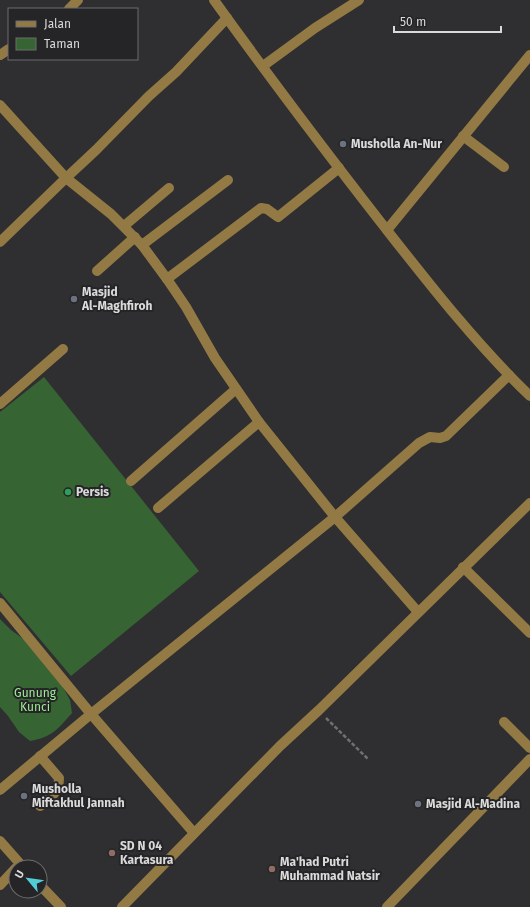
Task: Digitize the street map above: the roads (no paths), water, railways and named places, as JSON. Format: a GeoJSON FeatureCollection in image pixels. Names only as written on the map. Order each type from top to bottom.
{"type":"FeatureCollection","features":[{"type":"Feature","properties":{"kind":"street"},"geometry":{"type":"LineString","coordinates":[[70,8],[78,0]]}},
{"type":"Feature","properties":{"kind":"street"},"geometry":{"type":"LineString","coordinates":[[214,0],[339,168],[438,296],[509,375],[528,391]]}},
{"type":"Feature","properties":{"kind":"street"},"geometry":{"type":"LineString","coordinates":[[263,66],[315,28],[359,0]]}},
{"type":"Feature","properties":{"kind":"street"},"geometry":{"type":"LineString","coordinates":[[0,242],[96,150],[149,96],[176,72],[227,18]]}},
{"type":"Feature","properties":{"kind":"street"},"geometry":{"type":"LineString","coordinates":[[387,230],[530,55]]}},
{"type":"Feature","properties":{"kind":"street"},"geometry":{"type":"LineString","coordinates":[[0,105],[66,178],[124,226],[142,245],[186,307],[215,358],[259,422],[335,517],[418,612]]}},
{"type":"Feature","properties":{"kind":"street"},"geometry":{"type":"LineString","coordinates":[[464,136],[504,167]]}},
{"type":"Feature","properties":{"kind":"street"},"geometry":{"type":"LineString","coordinates":[[167,279],[261,208],[278,216],[339,168]]}},
{"type":"Feature","properties":{"kind":"street"},"geometry":{"type":"LineString","coordinates":[[142,245],[228,180]]}},
{"type":"Feature","properties":{"kind":"street"},"geometry":{"type":"LineString","coordinates":[[124,226],[169,188]]}},
{"type":"Feature","properties":{"kind":"street"},"geometry":{"type":"LineString","coordinates":[[96,271],[135,237]]}},
{"type":"Feature","properties":{"kind":"street"},"geometry":{"type":"LineString","coordinates":[[0,404],[63,349]]}},
{"type":"Feature","properties":{"kind":"street"},"geometry":{"type":"LineString","coordinates":[[0,790],[91,714],[335,517],[419,443],[430,436],[440,438],[446,436],[509,375]]}},
{"type":"Feature","properties":{"kind":"street"},"geometry":{"type":"LineString","coordinates":[[131,481],[236,389]]}},
{"type":"Feature","properties":{"kind":"street"},"geometry":{"type":"LineString","coordinates":[[158,508],[259,422]]}},
{"type":"Feature","properties":{"kind":"street"},"geometry":{"type":"LineString","coordinates":[[122,907],[280,746],[319,710],[463,567],[530,503]]}},
{"type":"Feature","properties":{"kind":"street"},"geometry":{"type":"LineString","coordinates":[[463,567],[530,633]]}},
{"type":"Feature","properties":{"kind":"street"},"geometry":{"type":"LineString","coordinates":[[0,603],[91,714],[194,833]]}},
{"type":"Feature","properties":{"kind":"street"},"geometry":{"type":"LineString","coordinates":[[504,722],[530,748]]}},
{"type":"Feature","properties":{"kind":"street"},"geometry":{"type":"LineString","coordinates":[[40,756],[59,778],[59,786],[55,793],[40,806]]}},
{"type":"Feature","properties":{"kind":"street"},"geometry":{"type":"LineString","coordinates":[[387,907],[530,759]]}},
{"type":"Feature","properties":{"kind":"street"},"geometry":{"type":"LineString","coordinates":[[0,841],[13,859]]}},
{"type":"Feature","properties":{"kind":"street"},"geometry":{"type":"LineString","coordinates":[[0,885],[8,877]]}},
{"type":"Feature","properties":{"kind":"street"},"geometry":{"type":"LineString","coordinates":[[48,893],[61,907]]}},
{"type":"Feature","properties":{"kind":"place","name":"Musholla An-Nur"},"geometry":{"type":"Point","coordinates":[343,144]}},
{"type":"Feature","properties":{"kind":"place","name":"Masjid Al-Maghfiroh"},"geometry":{"type":"Point","coordinates":[74,299]}},
{"type":"Feature","properties":{"kind":"place","name":"Persis"},"geometry":{"type":"Point","coordinates":[68,492]}},
{"type":"Feature","properties":{"kind":"place","name":"Musholla Miftakhul Jannah"},"geometry":{"type":"Point","coordinates":[24,796]}},
{"type":"Feature","properties":{"kind":"place","name":"Masjid Al-Madina"},"geometry":{"type":"Point","coordinates":[418,804]}},
{"type":"Feature","properties":{"kind":"place","name":"SD N 04 Kartasura"},"geometry":{"type":"Point","coordinates":[112,853]}},
{"type":"Feature","properties":{"kind":"place","name":"Ma'had Putri Muhammad Natsir"},"geometry":{"type":"Point","coordinates":[272,869]}},
{"type":"Feature","properties":{"kind":"park label","name":"Gunung Kunci"},"geometry":{"type":"Point","coordinates":[35,700]}}]}
